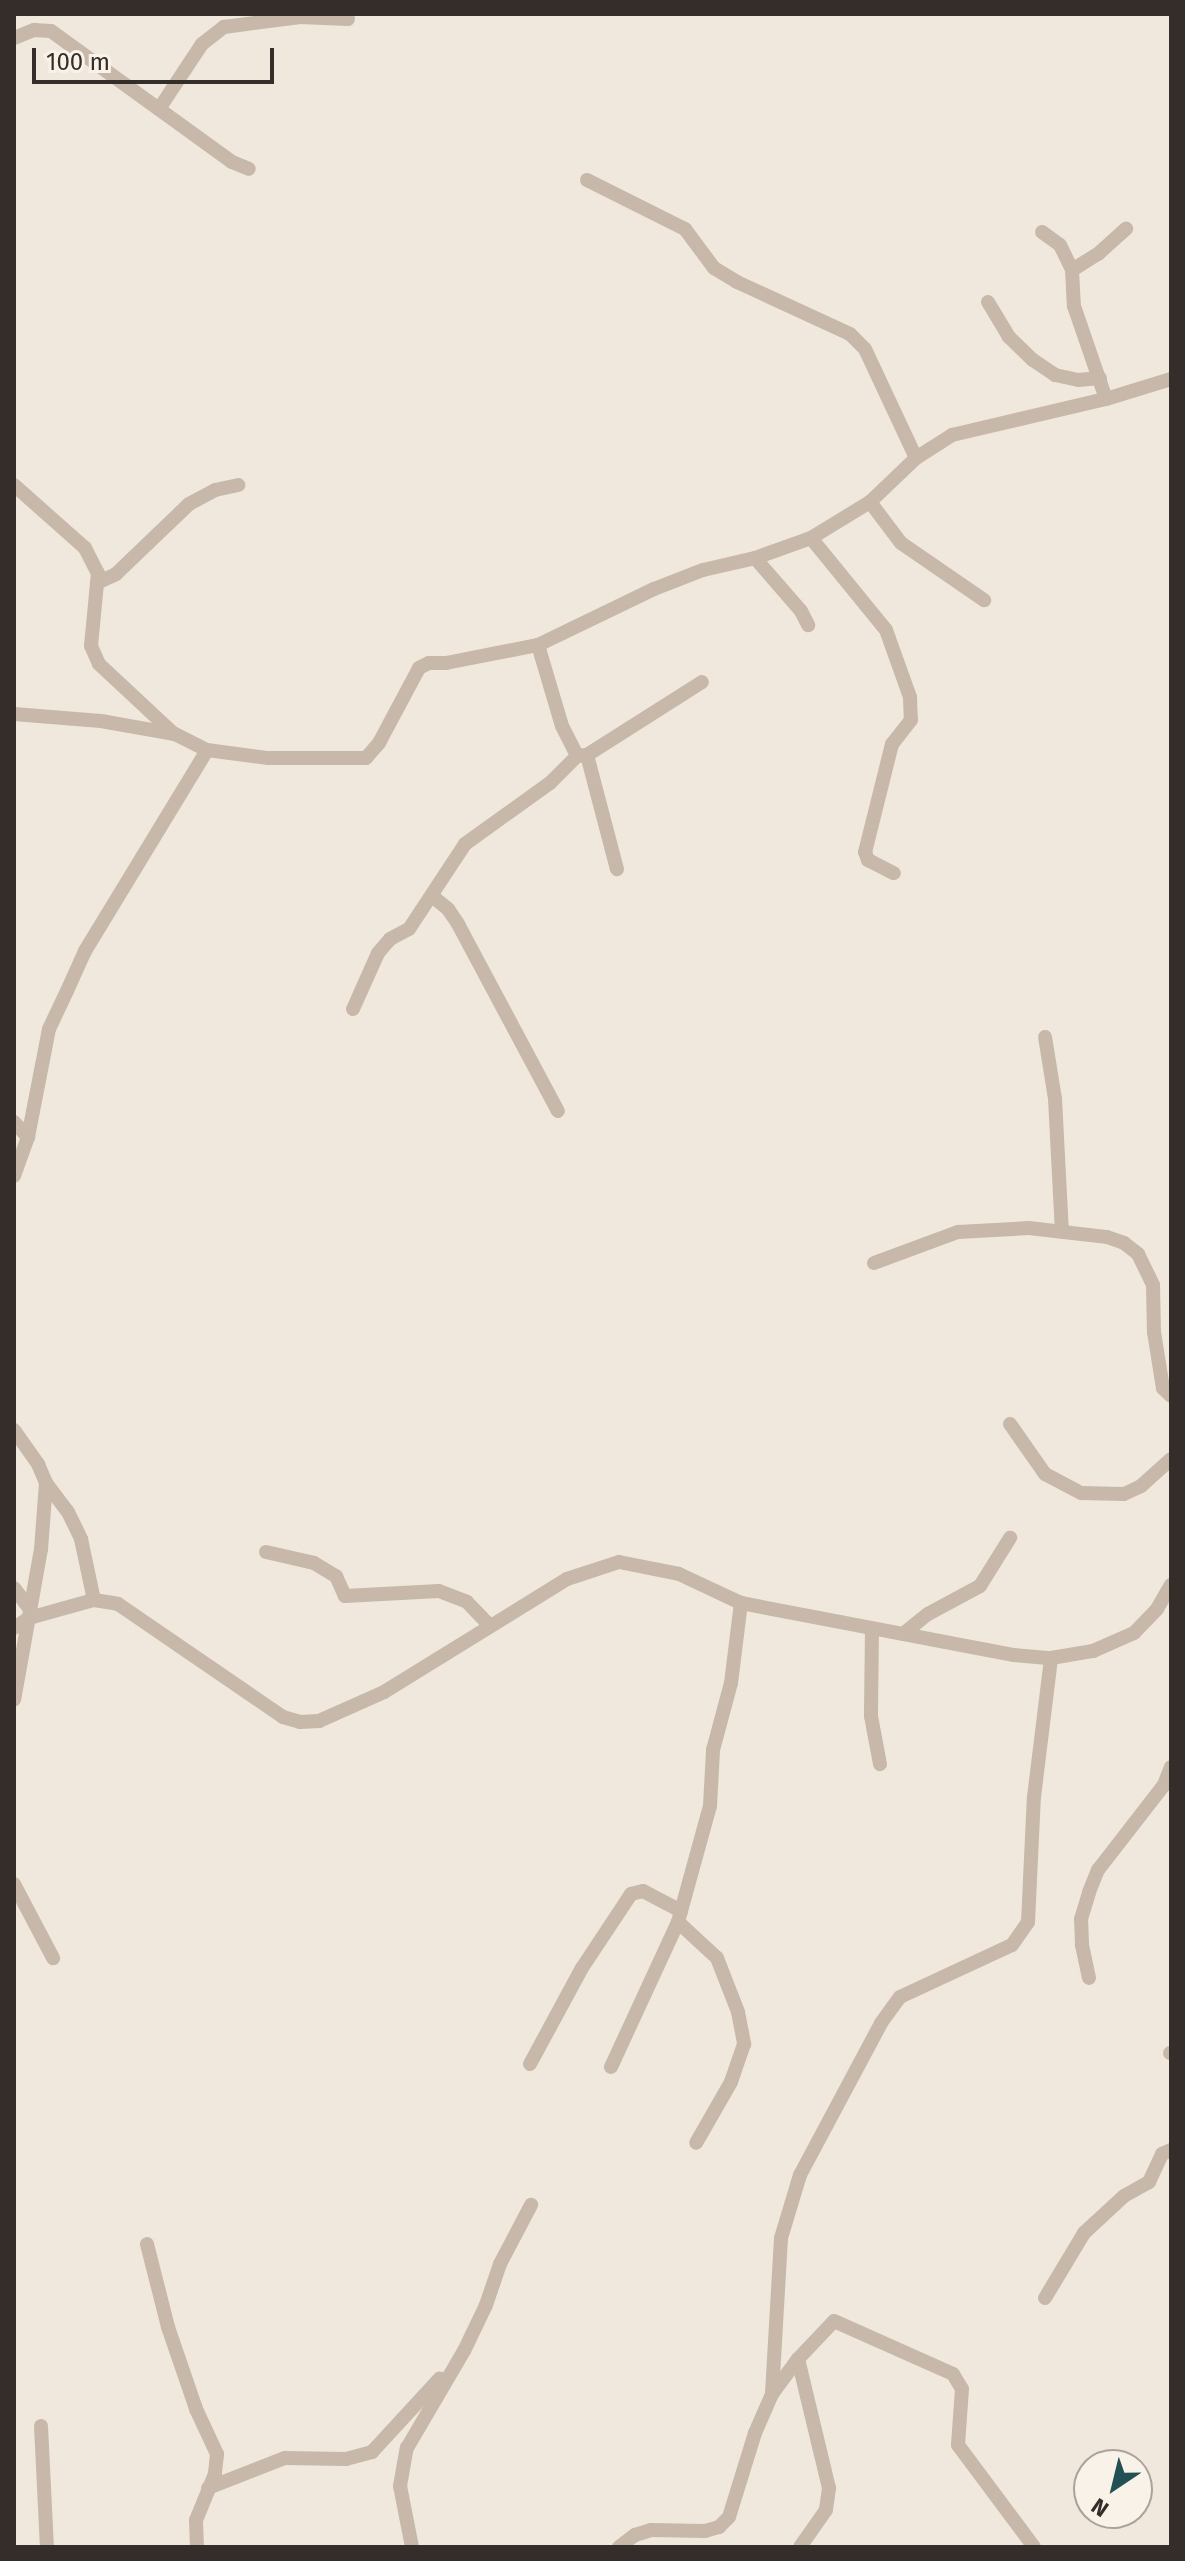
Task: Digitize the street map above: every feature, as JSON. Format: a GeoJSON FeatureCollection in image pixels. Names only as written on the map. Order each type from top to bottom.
{"type":"FeatureCollection","features":[{"type":"Feature","properties":{"kind":"street"},"geometry":{"type":"LineString","coordinates":[[159,109],[202,44],[225,20],[348,19]]}},
{"type":"Feature","properties":{"kind":"street"},"geometry":{"type":"LineString","coordinates":[[14,38],[34,30],[51,31],[232,162],[249,169]]}},
{"type":"Feature","properties":{"kind":"street"},"geometry":{"type":"LineString","coordinates":[[587,180],[685,229],[714,268],[737,282],[850,334],[865,349],[916,458]]}},
{"type":"Feature","properties":{"kind":"street"},"geometry":{"type":"LineString","coordinates":[[1072,270],[1098,254],[1126,229]]}},
{"type":"Feature","properties":{"kind":"street"},"geometry":{"type":"LineString","coordinates":[[1042,232],[1060,245],[1072,270],[1074,306],[1106,399]]}},
{"type":"Feature","properties":{"kind":"street"},"geometry":{"type":"LineString","coordinates":[[988,302],[1009,337],[1033,360],[1055,375],[1078,380],[1100,378]]}},
{"type":"Feature","properties":{"kind":"street"},"geometry":{"type":"LineString","coordinates":[[14,485],[85,548],[98,573],[91,646],[99,664],[175,734],[207,750],[268,758],[366,758],[379,743],[419,668],[429,663],[446,663],[538,645],[654,589],[703,570],[755,558],[811,538],[870,502],[916,458],[952,435],[1106,399],[1171,379]]}},
{"type":"Feature","properties":{"kind":"street"},"geometry":{"type":"LineString","coordinates":[[97,583],[116,574],[189,504],[215,490],[238,485]]}},
{"type":"Feature","properties":{"kind":"street"},"geometry":{"type":"LineString","coordinates":[[870,502],[901,543],[984,600]]}},
{"type":"Feature","properties":{"kind":"street"},"geometry":{"type":"LineString","coordinates":[[811,538],[886,630],[910,697],[911,720],[892,744],[865,852],[868,860],[894,873]]}},
{"type":"Feature","properties":{"kind":"street"},"geometry":{"type":"LineString","coordinates":[[755,558],[801,611],[808,625]]}},
{"type":"Feature","properties":{"kind":"street"},"geometry":{"type":"LineString","coordinates":[[538,645],[562,726],[582,756],[617,869]]}},
{"type":"Feature","properties":{"kind":"street"},"geometry":{"type":"LineString","coordinates":[[353,1009],[378,953],[390,939],[409,929],[465,844],[582,756],[702,682]]}},
{"type":"Feature","properties":{"kind":"street"},"geometry":{"type":"LineString","coordinates":[[14,714],[101,721],[175,734]]}},
{"type":"Feature","properties":{"kind":"street"},"geometry":{"type":"LineString","coordinates":[[14,1176],[28,1137],[49,1029],[85,951],[207,750]]}},
{"type":"Feature","properties":{"kind":"street"},"geometry":{"type":"LineString","coordinates":[[432,896],[448,909],[458,924],[558,1111]]}},
{"type":"Feature","properties":{"kind":"street"},"geometry":{"type":"LineString","coordinates":[[1045,1037],[1055,1099],[1062,1232]]}},
{"type":"Feature","properties":{"kind":"street"},"geometry":{"type":"LineString","coordinates":[[14,1122],[28,1137]]}},
{"type":"Feature","properties":{"kind":"street"},"geometry":{"type":"LineString","coordinates":[[874,1263],[958,1232],[1029,1228],[1107,1237],[1124,1243],[1138,1254],[1148,1268],[1153,1285],[1154,1332],[1163,1388],[1171,1396]]}},
{"type":"Feature","properties":{"kind":"street"},"geometry":{"type":"LineString","coordinates":[[1010,1424],[1045,1474],[1081,1493],[1124,1494],[1141,1486],[1171,1459]]}},
{"type":"Feature","properties":{"kind":"street"},"geometry":{"type":"LineString","coordinates":[[15,1434],[38,1464],[46,1483],[68,1512],[81,1539],[94,1600]]}},
{"type":"Feature","properties":{"kind":"street"},"geometry":{"type":"LineString","coordinates":[[14,1700],[41,1549],[46,1483]]}},
{"type":"Feature","properties":{"kind":"street"},"geometry":{"type":"LineString","coordinates":[[903,1634],[928,1614],[980,1586],[1010,1538]]}},
{"type":"Feature","properties":{"kind":"street"},"geometry":{"type":"LineString","coordinates":[[266,1552],[314,1563],[336,1576],[345,1596],[439,1591],[467,1602],[489,1625]]}},
{"type":"Feature","properties":{"kind":"street"},"geometry":{"type":"LineString","coordinates":[[14,1628],[30,1614],[94,1600],[118,1604],[143,1618],[283,1717],[300,1722],[319,1721],[384,1692],[567,1579],[619,1562],[679,1574],[741,1603],[1014,1655],[1051,1658],[1093,1651],[1134,1633],[1157,1609],[1171,1585]]}},
{"type":"Feature","properties":{"kind":"street"},"geometry":{"type":"LineString","coordinates":[[14,1588],[30,1614]]}},
{"type":"Feature","properties":{"kind":"street"},"geometry":{"type":"LineString","coordinates":[[611,2067],[680,1916],[710,1806],[713,1750],[731,1683],[741,1603]]}},
{"type":"Feature","properties":{"kind":"street"},"geometry":{"type":"LineString","coordinates":[[872,1629],[871,1716],[880,1764]]}},
{"type":"Feature","properties":{"kind":"street"},"geometry":{"type":"LineString","coordinates":[[772,2394],[781,2238],[800,2175],[881,2023],[900,1997],[1012,1945],[1028,1922],[1034,1797],[1051,1658]]}},
{"type":"Feature","properties":{"kind":"street"},"geometry":{"type":"LineString","coordinates":[[1089,1978],[1081,1932],[1089,1892],[1098,1870],[1164,1785],[1171,1767]]}},
{"type":"Feature","properties":{"kind":"street"},"geometry":{"type":"LineString","coordinates":[[14,1884],[53,1958]]}},
{"type":"Feature","properties":{"kind":"street"},"geometry":{"type":"LineString","coordinates":[[530,2064],[582,1968],[631,1894],[643,1891],[680,1916],[717,1958],[738,2012],[744,2044],[731,2082],[696,2143]]}},
{"type":"Feature","properties":{"kind":"street"},"geometry":{"type":"LineString","coordinates":[[1045,2298],[1084,2233],[1124,2196],[1149,2182],[1162,2154],[1171,2150]]}},
{"type":"Feature","properties":{"kind":"street"},"geometry":{"type":"LineString","coordinates":[[412,2547],[400,2486],[407,2448],[464,2351],[486,2305],[500,2264],[531,2205]]}},
{"type":"Feature","properties":{"kind":"street"},"geometry":{"type":"LineString","coordinates":[[147,2244],[168,2327],[196,2409],[217,2454],[215,2474],[196,2520],[197,2547]]}},
{"type":"Feature","properties":{"kind":"street"},"geometry":{"type":"LineString","coordinates":[[619,2547],[635,2535],[651,2530],[705,2531],[719,2527],[729,2517],[755,2433],[772,2394],[798,2359],[834,2321],[953,2374],[962,2389],[958,2445],[1034,2547]]}},
{"type":"Feature","properties":{"kind":"street"},"geometry":{"type":"LineString","coordinates":[[208,2488],[285,2458],[346,2459],[372,2452],[464,2351]]}},
{"type":"Feature","properties":{"kind":"street"},"geometry":{"type":"LineString","coordinates":[[798,2359],[829,2488],[826,2510],[800,2547]]}},
{"type":"Feature","properties":{"kind":"street"},"geometry":{"type":"LineString","coordinates":[[41,2426],[47,2547]]}}]}
